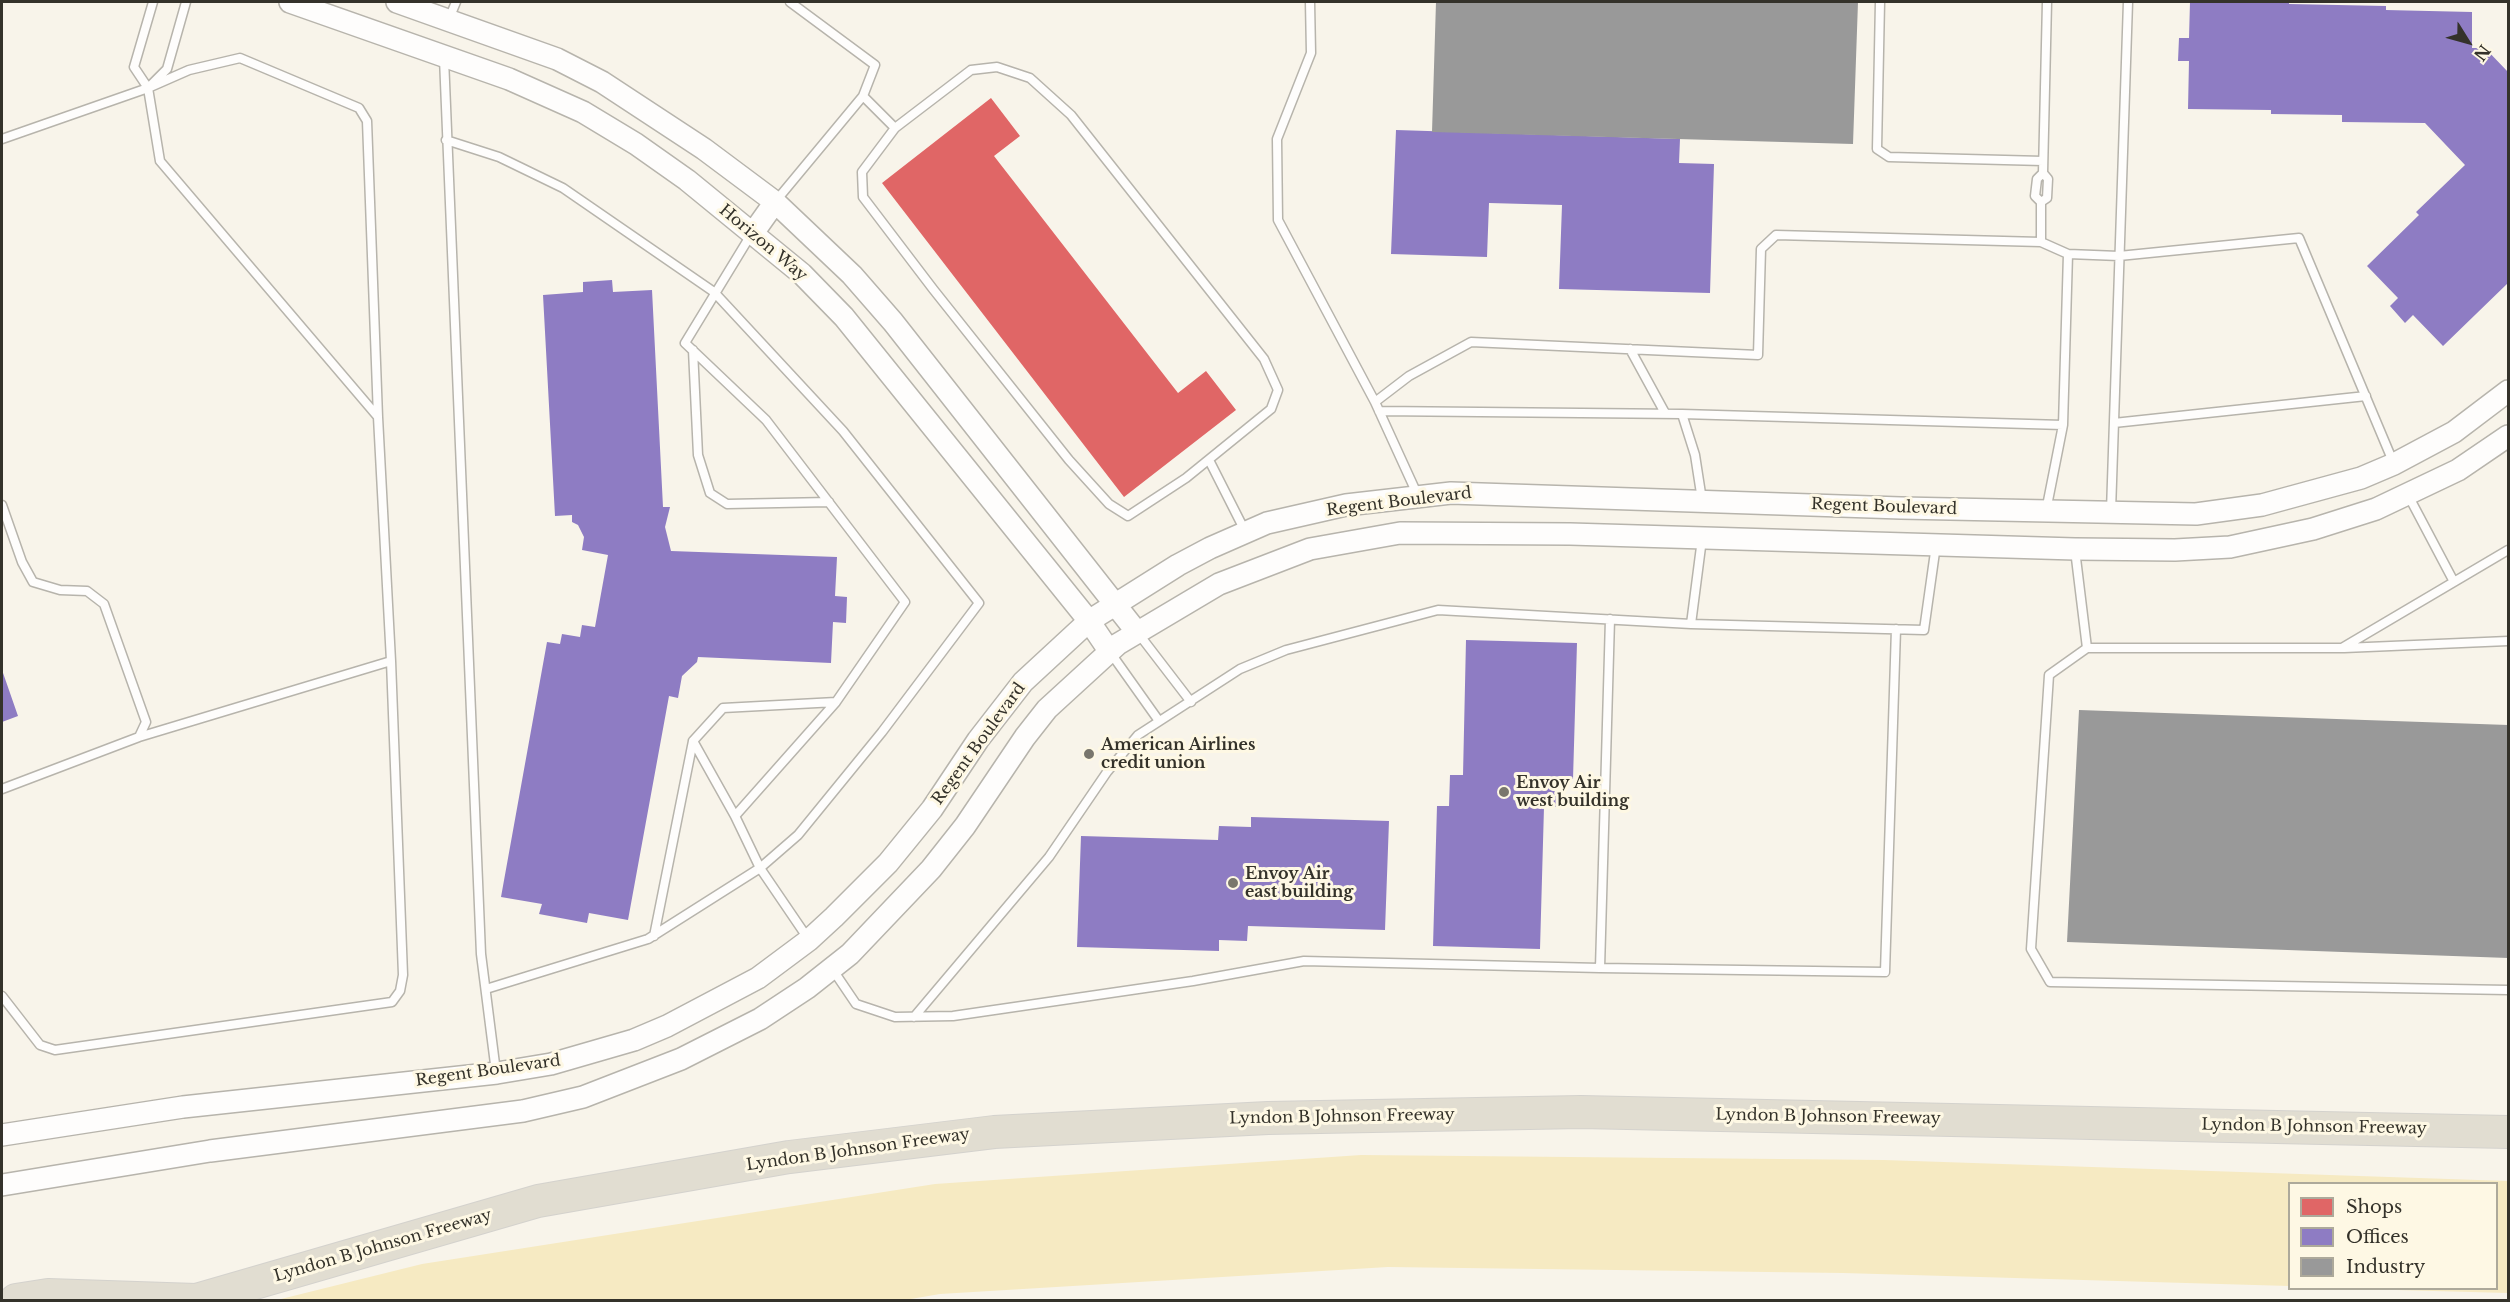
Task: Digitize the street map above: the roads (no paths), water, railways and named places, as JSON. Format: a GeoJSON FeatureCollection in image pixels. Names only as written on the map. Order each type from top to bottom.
{"type":"FeatureCollection","features":[{"type":"Feature","properties":{"kind":"highway","name":"Lyndon B Johnson Freeway"},"geometry":{"type":"LineString","coordinates":[[16,1300],[48,1294],[196,1300],[538,1201],[789,1157],[994,1132],[1268,1118],[1581,1112],[2508,1132]]}},
{"type":"Feature","properties":{"kind":"highway"},"geometry":{"type":"LineString","coordinates":[[2444,1129],[2508,1127]]}},
{"type":"Feature","properties":{"kind":"street","name":"Horizon Way"},"geometry":{"type":"LineString","coordinates":[[290,2],[508,79],[583,112],[636,144],[753,233],[802,274],[843,317],[1089,621],[1110,652]]}},
{"type":"Feature","properties":{"kind":"street"},"geometry":{"type":"LineString","coordinates":[[397,2],[452,11],[602,82],[694,142],[775,202],[852,275],[893,322],[1136,631]]}},
{"type":"Feature","properties":{"kind":"street"},"geometry":{"type":"LineString","coordinates":[[753,233],[775,202]]}},
{"type":"Feature","properties":{"kind":"street","name":"Regent Boulevard"},"geometry":{"type":"LineString","coordinates":[[2,1135],[183,1107],[496,1073],[551,1064],[634,1040],[667,1026],[758,978],[809,940],[888,863],[932,809],[978,740],[1023,682],[1089,621],[1186,560],[1268,523],[1346,505],[1451,492],[2045,512],[2196,514],[2262,505],[2361,478],[2394,464],[2454,432],[2508,392]]}},
{"type":"Feature","properties":{"kind":"street","name":"Regent Boulevard"},"geometry":{"type":"LineString","coordinates":[[2,1185],[210,1151],[523,1111],[583,1097],[681,1059],[760,1020],[807,988],[879,927],[931,869],[965,826],[1025,736],[1047,710],[1110,652],[1136,631],[1219,584],[1310,549],[1400,533],[1702,538],[2075,549],[2230,548],[2357,517],[2458,470],[2508,436]]}},
{"type":"Feature","properties":{"kind":"lane"},"geometry":{"type":"LineString","coordinates":[[153,2],[134,67],[148,88],[160,161],[378,417]]}},
{"type":"Feature","properties":{"kind":"lane"},"geometry":{"type":"LineString","coordinates":[[148,88],[167,69],[186,2]]}},
{"type":"Feature","properties":{"kind":"lane"},"geometry":{"type":"LineString","coordinates":[[775,202],[862,96],[875,65],[790,2]]}},
{"type":"Feature","properties":{"kind":"lane"},"geometry":{"type":"LineString","coordinates":[[1310,2],[1311,52],[1277,139],[1278,220],[1375,402],[1418,497]]}},
{"type":"Feature","properties":{"kind":"lane"},"geometry":{"type":"LineString","coordinates":[[1880,2],[1877,149],[1889,157],[2043,161]]}},
{"type":"Feature","properties":{"kind":"lane"},"geometry":{"type":"LineString","coordinates":[[2042,242],[2041,202],[2047,198],[2048,179],[2043,173],[2047,2]]}},
{"type":"Feature","properties":{"kind":"lane"},"geometry":{"type":"LineString","coordinates":[[2111,512],[2128,2]]}},
{"type":"Feature","properties":{"kind":"lane"},"geometry":{"type":"LineString","coordinates":[[444,56],[480,942],[496,1073]]}},
{"type":"Feature","properties":{"kind":"lane"},"geometry":{"type":"LineString","coordinates":[[2,139],[148,88],[189,70],[240,58],[359,108],[367,121],[378,417],[404,975],[400,991],[392,1002],[55,1050],[40,1046],[2,996]]}},
{"type":"Feature","properties":{"kind":"lane"},"geometry":{"type":"LineString","coordinates":[[997,67],[1030,78],[1071,115],[1264,359],[1278,390],[1271,409],[1186,478],[1128,516],[1109,504],[1069,460],[863,197],[862,172],[895,128],[971,70],[997,67]]}},
{"type":"Feature","properties":{"kind":"lane"},"geometry":{"type":"LineString","coordinates":[[862,96],[895,128]]}},
{"type":"Feature","properties":{"kind":"lane"},"geometry":{"type":"LineString","coordinates":[[446,140],[499,157],[563,188],[714,292],[843,431],[979,603],[882,732],[798,835],[760,868],[654,936],[486,989]]}},
{"type":"Feature","properties":{"kind":"lane"},"geometry":{"type":"LineString","coordinates":[[735,816],[836,702],[905,602],[766,420],[685,343],[714,292],[753,233]]}},
{"type":"Feature","properties":{"kind":"lane"},"geometry":{"type":"LineString","coordinates":[[1375,402],[1409,376],[1471,342],[1758,355],[1761,249],[1776,235],[2042,242],[2068,254],[2120,256],[2299,238],[2394,464]]}},
{"type":"Feature","properties":{"kind":"lane"},"geometry":{"type":"LineString","coordinates":[[2045,512],[2062,425],[2068,254]]}},
{"type":"Feature","properties":{"kind":"lane"},"geometry":{"type":"LineString","coordinates":[[1630,349],[1665,413]]}},
{"type":"Feature","properties":{"kind":"lane"},"geometry":{"type":"LineString","coordinates":[[693,350],[699,455],[710,493],[728,504],[829,502]]}},
{"type":"Feature","properties":{"kind":"lane"},"geometry":{"type":"LineString","coordinates":[[2114,423],[2366,396]]}},
{"type":"Feature","properties":{"kind":"lane"},"geometry":{"type":"LineString","coordinates":[[1379,411],[1665,413],[2062,425]]}},
{"type":"Feature","properties":{"kind":"lane"},"geometry":{"type":"LineString","coordinates":[[1682,414],[1695,455],[1702,501]]}},
{"type":"Feature","properties":{"kind":"lane"},"geometry":{"type":"LineString","coordinates":[[1209,460],[1246,532]]}},
{"type":"Feature","properties":{"kind":"lane"},"geometry":{"type":"LineString","coordinates":[[2408,495],[2454,582]]}},
{"type":"Feature","properties":{"kind":"lane"},"geometry":{"type":"LineString","coordinates":[[2,505],[22,562],[33,582],[60,590],[87,591],[104,604],[146,722],[139,737]]}},
{"type":"Feature","properties":{"kind":"lane"},"geometry":{"type":"LineString","coordinates":[[1691,624],[1702,538]]}},
{"type":"Feature","properties":{"kind":"lane"},"geometry":{"type":"LineString","coordinates":[[914,1017],[1049,857],[1107,772],[1138,735],[1240,669],[1286,650],[1438,610],[1691,624],[1924,630],[1936,544]]}},
{"type":"Feature","properties":{"kind":"lane"},"geometry":{"type":"LineString","coordinates":[[2075,549],[2087,648]]}},
{"type":"Feature","properties":{"kind":"lane"},"geometry":{"type":"LineString","coordinates":[[2342,648],[2508,550]]}},
{"type":"Feature","properties":{"kind":"lane"},"geometry":{"type":"LineString","coordinates":[[1600,968],[1610,619]]}},
{"type":"Feature","properties":{"kind":"lane"},"geometry":{"type":"LineString","coordinates":[[832,968],[856,1004],[895,1017],[953,1016],[1193,981],[1304,961],[1885,972],[1896,629]]}},
{"type":"Feature","properties":{"kind":"lane"},"geometry":{"type":"LineString","coordinates":[[1136,631],[1191,702]]}},
{"type":"Feature","properties":{"kind":"lane"},"geometry":{"type":"LineString","coordinates":[[2508,641],[2342,648],[2087,648],[2049,675],[2031,950],[2050,982],[2508,990]]}},
{"type":"Feature","properties":{"kind":"lane"},"geometry":{"type":"LineString","coordinates":[[1110,652],[1160,721]]}},
{"type":"Feature","properties":{"kind":"lane"},"geometry":{"type":"LineString","coordinates":[[2,789],[139,737],[391,661]]}},
{"type":"Feature","properties":{"kind":"lane"},"geometry":{"type":"LineString","coordinates":[[654,936],[693,741],[723,708],[836,702]]}},
{"type":"Feature","properties":{"kind":"lane"},"geometry":{"type":"LineString","coordinates":[[693,741],[735,816],[760,868],[809,940]]}},
{"type":"Feature","properties":{"kind":"place","name":"American Airlines credit union"},"geometry":{"type":"Point","coordinates":[1089,754]}},
{"type":"Feature","properties":{"kind":"place","name":"Envoy Air west building"},"geometry":{"type":"Point","coordinates":[1504,792]}},
{"type":"Feature","properties":{"kind":"place","name":"Envoy Air east building"},"geometry":{"type":"Point","coordinates":[1233,883]}}]}
